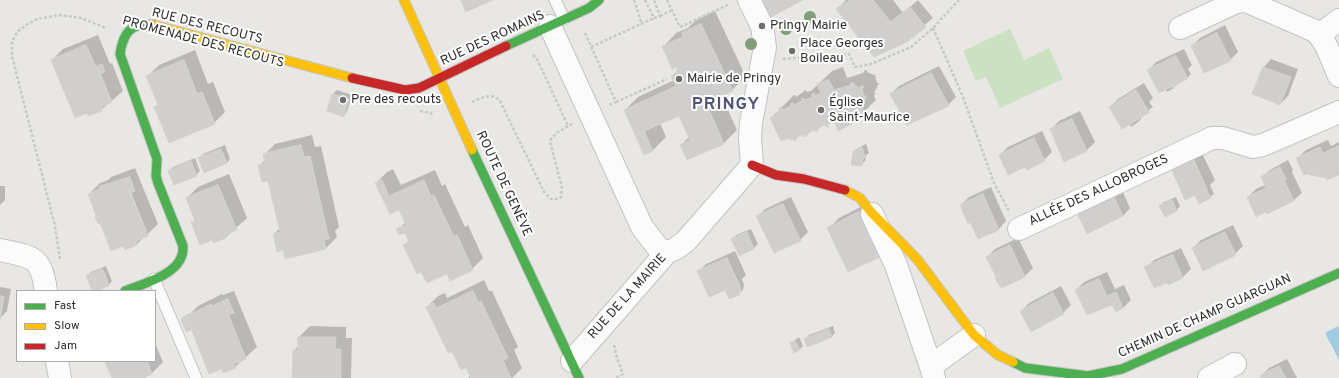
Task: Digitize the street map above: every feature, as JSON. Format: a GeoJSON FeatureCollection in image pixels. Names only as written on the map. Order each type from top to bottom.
{"type":"FeatureCollection","features":[{"type":"Feature","properties":{"kind":"street","name":"ROUTE DE GENÈVE"},"geometry":{"type":"LineString","coordinates":[[404,0],[572,371]]}},
{"type":"Feature","properties":{"kind":"street","name":"RUE DES ROMAINS"},"geometry":{"type":"LineString","coordinates":[[439,78],[589,8],[599,0]]}},
{"type":"Feature","properties":{"kind":"street"},"geometry":{"type":"LineString","coordinates":[[1180,28],[1241,1],[1254,3],[1309,27],[1319,35],[1339,76]]}},
{"type":"Feature","properties":{"kind":"street"},"geometry":{"type":"LineString","coordinates":[[740,2],[762,26],[765,48],[751,123],[750,138],[752,165]]}},
{"type":"Feature","properties":{"kind":"street"},"geometry":{"type":"LineString","coordinates":[[1319,35],[1339,20]]}},
{"type":"Feature","properties":{"kind":"street"},"geometry":{"type":"LineString","coordinates":[[557,23],[591,114],[630,204],[642,227],[659,248],[667,252]]}},
{"type":"Feature","properties":{"kind":"street","name":"RUE DES RECOUTS"},"geometry":{"type":"LineString","coordinates":[[125,35],[132,27],[140,24],[152,24],[405,90],[422,88],[439,78]]}},
{"type":"Feature","properties":{"kind":"street"},"geometry":{"type":"LineString","coordinates":[[125,35],[120,44],[120,54],[157,159],[156,176],[183,246],[184,254],[180,262],[166,274],[127,290]]}},
{"type":"Feature","properties":{"kind":"street","name":"ALLÉE DES ALLOBROGES"},"geometry":{"type":"LineString","coordinates":[[1019,229],[1208,140],[1218,138],[1253,147],[1263,145],[1339,112]]}},
{"type":"Feature","properties":{"kind":"street","name":"CHEMIN DE CHAMP GUARGUAN"},"geometry":{"type":"LineString","coordinates":[[752,165],[776,175],[804,179],[840,188],[849,191],[860,198],[871,212],[917,259],[974,335],[998,355],[1026,368],[1088,376],[1122,369],[1339,272]]}},
{"type":"Feature","properties":{"kind":"street","name":"RUE DE LA MAIRIE"},"geometry":{"type":"LineString","coordinates":[[572,371],[667,252],[675,249],[685,242],[752,165]]}},
{"type":"Feature","properties":{"kind":"street"},"geometry":{"type":"LineString","coordinates":[[871,212],[896,265],[933,374]]}},
{"type":"Feature","properties":{"kind":"street"},"geometry":{"type":"LineString","coordinates":[[0,250],[27,256],[38,263],[44,277],[46,290]]}},
{"type":"Feature","properties":{"kind":"street"},"geometry":{"type":"LineString","coordinates":[[933,374],[935,363],[974,335]]}},
{"type":"Feature","properties":{"kind":"street"},"geometry":{"type":"LineString","coordinates":[[57,362],[60,378]]}},
{"type":"Feature","properties":{"kind":"street"},"geometry":{"type":"LineString","coordinates":[[1209,378],[1235,364]]}},
{"type":"Feature","properties":{"kind":"lane"},"geometry":{"type":"LineString","coordinates":[[556,0],[557,23]]}},
{"type":"Feature","properties":{"kind":"lane"},"geometry":{"type":"LineString","coordinates":[[154,279],[196,378]]}},
{"type":"Feature","properties":{"kind":"path"},"geometry":{"type":"LineString","coordinates":[[634,0],[642,24]]}},
{"type":"Feature","properties":{"kind":"path"},"geometry":{"type":"LineString","coordinates":[[645,0],[654,18]]}},
{"type":"Feature","properties":{"kind":"path"},"geometry":{"type":"LineString","coordinates":[[654,0],[660,16]]}},
{"type":"Feature","properties":{"kind":"path"},"geometry":{"type":"LineString","coordinates":[[667,0],[680,27],[740,2]]}},
{"type":"Feature","properties":{"kind":"path"},"geometry":{"type":"LineString","coordinates":[[763,60],[849,54],[855,67],[870,64],[911,47],[933,28],[959,0]]}},
{"type":"Feature","properties":{"kind":"path"},"geometry":{"type":"LineString","coordinates":[[591,47],[672,10]]}},
{"type":"Feature","properties":{"kind":"path"},"geometry":{"type":"LineString","coordinates":[[576,14],[616,102]]}},
{"type":"Feature","properties":{"kind":"path","name":"PROMENADE DES RECOUTS"},"geometry":{"type":"LineString","coordinates":[[61,262],[53,218],[12,56],[12,42],[17,32],[26,25],[37,19],[60,15],[81,18],[125,35]]}},
{"type":"Feature","properties":{"kind":"path","name":"ALLÉE DES ALLOBROGES"},"geometry":{"type":"LineString","coordinates":[[933,28],[963,97],[994,183],[1019,229]]}},
{"type":"Feature","properties":{"kind":"path"},"geometry":{"type":"LineString","coordinates":[[530,53],[537,59],[568,126]]}},
{"type":"Feature","properties":{"kind":"path"},"geometry":{"type":"LineString","coordinates":[[468,96],[471,102],[489,96],[497,98],[500,101],[544,192],[550,199],[556,200],[561,197],[562,187],[550,142],[551,139],[568,126],[667,78]]}},
{"type":"Feature","properties":{"kind":"path"},"geometry":{"type":"LineString","coordinates":[[416,110],[431,113],[436,120],[453,110]]}},
{"type":"Feature","properties":{"kind":"path"},"geometry":{"type":"LineString","coordinates":[[615,378],[623,374],[617,358]]}},
{"type":"Feature","properties":{"kind":"green space"},"geometry":{"type":"Polygon","coordinates":[[[1010,29],[1024,60],[1049,48],[1063,79],[1000,108],[986,77],[976,81],[963,51],[1010,29]]]}},
{"type":"Feature","properties":{"kind":"water"},"geometry":{"type":"Polygon","coordinates":[[[1338,326],[1339,329],[1339,360],[1325,333],[1338,326]]]}},
{"type":"Feature","properties":{"kind":"building"},"geometry":{"type":"Polygon","coordinates":[[[461,0],[493,0],[466,12],[461,0]]]}},
{"type":"Feature","properties":{"kind":"building"},"geometry":{"type":"Polygon","coordinates":[[[759,0],[803,0],[769,18],[759,0]]]}},
{"type":"Feature","properties":{"kind":"building"},"geometry":{"type":"Polygon","coordinates":[[[851,0],[873,0],[907,42],[874,57],[836,9],[851,0]]]}},
{"type":"Feature","properties":{"kind":"building"},"geometry":{"type":"Polygon","coordinates":[[[910,7],[926,27],[907,42],[891,22],[910,7]]]}},
{"type":"Feature","properties":{"kind":"building"},"geometry":{"type":"Polygon","coordinates":[[[701,24],[733,91],[706,103],[724,144],[687,160],[680,145],[690,140],[679,116],[644,131],[653,151],[644,155],[624,110],[676,86],[671,76],[678,72],[676,67],[672,69],[662,46],[683,37],[682,33],[701,24]]]}},
{"type":"Feature","properties":{"kind":"building"},"geometry":{"type":"Polygon","coordinates":[[[1217,33],[1231,61],[1204,73],[1191,46],[1217,33]]]}},
{"type":"Feature","properties":{"kind":"building"},"geometry":{"type":"Polygon","coordinates":[[[86,45],[112,102],[101,107],[102,111],[88,116],[87,113],[75,118],[51,60],[86,45]]]}},
{"type":"Feature","properties":{"kind":"building"},"geometry":{"type":"Polygon","coordinates":[[[1176,56],[1185,73],[1177,77],[1180,83],[1159,93],[1147,70],[1176,56]]]}},
{"type":"Feature","properties":{"kind":"building"},"geometry":{"type":"Polygon","coordinates":[[[184,60],[197,94],[202,92],[215,124],[169,143],[154,107],[158,105],[146,76],[184,60]]]}},
{"type":"Feature","properties":{"kind":"building"},"geometry":{"type":"Polygon","coordinates":[[[102,64],[105,72],[99,74],[96,67],[102,64]]]}},
{"type":"Feature","properties":{"kind":"building"},"geometry":{"type":"Polygon","coordinates":[[[1263,67],[1291,77],[1280,105],[1252,94],[1263,67]]]}},
{"type":"Feature","properties":{"kind":"building"},"geometry":{"type":"Polygon","coordinates":[[[931,73],[949,106],[907,125],[890,94],[931,73]]]}},
{"type":"Feature","properties":{"kind":"building"},"geometry":{"type":"Polygon","coordinates":[[[1185,73],[1187,79],[1180,83],[1177,77],[1185,73]]]}},
{"type":"Feature","properties":{"kind":"building","name":"Église Saint-Maurice"},"geometry":{"type":"Polygon","coordinates":[[[829,80],[834,90],[851,85],[851,83],[854,83],[854,85],[860,88],[862,85],[864,87],[862,89],[866,99],[864,99],[862,106],[863,109],[861,109],[863,114],[854,118],[851,111],[848,113],[852,124],[838,131],[834,121],[827,124],[828,127],[825,125],[817,129],[818,131],[815,132],[814,130],[806,133],[807,136],[804,137],[803,135],[795,138],[796,141],[793,139],[790,140],[789,138],[781,141],[770,118],[778,114],[777,112],[780,111],[779,108],[782,107],[783,110],[791,106],[790,104],[793,103],[794,105],[802,101],[801,99],[803,98],[805,100],[813,97],[812,94],[814,93],[815,96],[821,93],[817,84],[829,80]]]}},
{"type":"Feature","properties":{"kind":"building"},"geometry":{"type":"Polygon","coordinates":[[[1136,90],[1146,107],[1139,111],[1142,117],[1122,129],[1109,107],[1136,90]]]}},
{"type":"Feature","properties":{"kind":"building"},"geometry":{"type":"Polygon","coordinates":[[[332,94],[339,96],[337,101],[347,105],[344,117],[327,111],[332,94]]]}},
{"type":"Feature","properties":{"kind":"building","name":"Pre des recouts"},"geometry":{"type":"Polygon","coordinates":[[[339,96],[349,99],[347,105],[337,101],[339,96]]]}},
{"type":"Feature","properties":{"kind":"building"},"geometry":{"type":"Polygon","coordinates":[[[1146,107],[1150,112],[1142,117],[1139,111],[1146,107]]]}},
{"type":"Feature","properties":{"kind":"building"},"geometry":{"type":"Polygon","coordinates":[[[1072,119],[1087,151],[1064,162],[1050,129],[1072,119]]]}},
{"type":"Feature","properties":{"kind":"building"},"geometry":{"type":"Polygon","coordinates":[[[1034,138],[1045,161],[1027,170],[1025,167],[1008,175],[999,155],[1034,138]]]}},
{"type":"Feature","properties":{"kind":"building"},"geometry":{"type":"Polygon","coordinates":[[[301,145],[304,157],[310,156],[329,239],[324,240],[326,249],[285,259],[283,250],[277,252],[273,234],[280,232],[268,181],[262,182],[258,165],[265,163],[263,154],[301,145]]]}},
{"type":"Feature","properties":{"kind":"building"},"geometry":{"type":"Polygon","coordinates":[[[1339,146],[1339,175],[1327,180],[1320,167],[1304,175],[1296,158],[1320,147],[1323,153],[1339,146]]]}},
{"type":"Feature","properties":{"kind":"building"},"geometry":{"type":"Polygon","coordinates":[[[862,147],[865,157],[863,159],[862,166],[851,165],[853,152],[862,147]]]}},
{"type":"Feature","properties":{"kind":"building"},"geometry":{"type":"Polygon","coordinates":[[[221,149],[227,163],[204,173],[198,158],[221,149]]]}},
{"type":"Feature","properties":{"kind":"building"},"geometry":{"type":"Polygon","coordinates":[[[1193,158],[1207,189],[1185,200],[1171,168],[1193,158]]]}},
{"type":"Feature","properties":{"kind":"building"},"geometry":{"type":"Polygon","coordinates":[[[191,161],[197,176],[174,185],[168,171],[191,161]]]}},
{"type":"Feature","properties":{"kind":"building"},"geometry":{"type":"Polygon","coordinates":[[[1280,167],[1286,179],[1284,180],[1294,201],[1267,214],[1266,212],[1256,217],[1247,197],[1266,188],[1261,177],[1280,167]]]}},
{"type":"Feature","properties":{"kind":"building"},"geometry":{"type":"Polygon","coordinates":[[[1320,167],[1326,178],[1306,174],[1320,167]]]}},
{"type":"Feature","properties":{"kind":"building"},"geometry":{"type":"Polygon","coordinates":[[[130,177],[135,191],[130,193],[124,179],[130,177]]]}},
{"type":"Feature","properties":{"kind":"building"},"geometry":{"type":"Polygon","coordinates":[[[124,179],[148,236],[136,241],[137,245],[125,250],[123,246],[111,251],[100,223],[98,224],[88,194],[100,189],[99,187],[124,179]]]}},
{"type":"Feature","properties":{"kind":"building"},"geometry":{"type":"Polygon","coordinates":[[[382,180],[389,196],[424,180],[431,196],[434,195],[454,237],[457,235],[473,270],[450,281],[447,274],[427,283],[421,272],[417,274],[403,245],[409,242],[405,233],[399,235],[396,229],[406,225],[399,210],[390,214],[375,183],[382,180]]]}},
{"type":"Feature","properties":{"kind":"building"},"geometry":{"type":"Polygon","coordinates":[[[218,185],[237,230],[225,235],[226,238],[213,243],[212,240],[200,245],[191,222],[195,221],[186,198],[218,185]]]}},
{"type":"Feature","properties":{"kind":"building"},"geometry":{"type":"Polygon","coordinates":[[[1206,189],[1211,198],[1199,204],[1195,195],[1206,189]]]}},
{"type":"Feature","properties":{"kind":"building"},"geometry":{"type":"Polygon","coordinates":[[[983,194],[999,230],[978,239],[970,222],[968,224],[960,205],[983,194]]]}},
{"type":"Feature","properties":{"kind":"building"},"geometry":{"type":"Polygon","coordinates":[[[1113,195],[1123,216],[1087,234],[1077,213],[1113,195]]]}},
{"type":"Feature","properties":{"kind":"building"},"geometry":{"type":"Polygon","coordinates":[[[1172,200],[1177,211],[1165,217],[1159,206],[1172,200]]]}},
{"type":"Feature","properties":{"kind":"building"},"geometry":{"type":"Polygon","coordinates":[[[783,204],[801,241],[774,253],[756,216],[783,204]]]}},
{"type":"Feature","properties":{"kind":"building"},"geometry":{"type":"Polygon","coordinates":[[[859,212],[880,257],[848,272],[827,228],[859,212]]]}},
{"type":"Feature","properties":{"kind":"building"},"geometry":{"type":"Polygon","coordinates":[[[747,232],[754,249],[739,256],[731,239],[747,232]]]}},
{"type":"Feature","properties":{"kind":"building"},"geometry":{"type":"Polygon","coordinates":[[[1225,232],[1236,255],[1203,271],[1192,248],[1225,232]]]}},
{"type":"Feature","properties":{"kind":"building"},"geometry":{"type":"Polygon","coordinates":[[[1010,245],[1025,277],[1004,287],[999,275],[996,277],[986,257],[1010,245]]]}},
{"type":"Feature","properties":{"kind":"building"},"geometry":{"type":"Polygon","coordinates":[[[1173,255],[1183,278],[1168,285],[1167,283],[1154,288],[1144,267],[1173,255]]]}},
{"type":"Feature","properties":{"kind":"building"},"geometry":{"type":"Polygon","coordinates":[[[727,258],[739,284],[709,297],[697,271],[727,258]]]}},
{"type":"Feature","properties":{"kind":"building"},"geometry":{"type":"Polygon","coordinates":[[[102,269],[105,274],[88,281],[86,276],[102,269]]]}},
{"type":"Feature","properties":{"kind":"building"},"geometry":{"type":"Polygon","coordinates":[[[105,274],[109,286],[99,290],[92,290],[88,281],[105,274]]]}},
{"type":"Feature","properties":{"kind":"building"},"geometry":{"type":"Polygon","coordinates":[[[999,275],[1004,287],[1001,288],[995,278],[999,275]]]}},
{"type":"Feature","properties":{"kind":"building"},"geometry":{"type":"Polygon","coordinates":[[[1099,279],[1107,296],[1116,292],[1123,308],[1116,312],[1112,305],[1087,315],[1075,290],[1099,279]]]}},
{"type":"Feature","properties":{"kind":"building"},"geometry":{"type":"Polygon","coordinates":[[[739,284],[741,289],[739,295],[729,299],[725,290],[739,284]]]}},
{"type":"Feature","properties":{"kind":"building"},"geometry":{"type":"Polygon","coordinates":[[[473,291],[478,302],[481,301],[508,358],[503,360],[511,378],[471,378],[466,368],[461,370],[452,352],[448,353],[426,307],[434,303],[436,308],[473,291]]]}},
{"type":"Feature","properties":{"kind":"building"},"geometry":{"type":"Polygon","coordinates":[[[1053,293],[1064,314],[1031,332],[1020,311],[1053,293]]]}},
{"type":"Feature","properties":{"kind":"building"},"geometry":{"type":"Polygon","coordinates":[[[0,296],[4,297],[0,319],[0,296]]]}},
{"type":"Feature","properties":{"kind":"building"},"geometry":{"type":"Polygon","coordinates":[[[228,299],[234,313],[228,315],[223,301],[228,299]]]}},
{"type":"Feature","properties":{"kind":"building"},"geometry":{"type":"Polygon","coordinates":[[[223,301],[246,359],[234,364],[236,368],[223,373],[222,369],[209,374],[186,316],[211,304],[212,306],[223,301]]]}},
{"type":"Feature","properties":{"kind":"building"},"geometry":{"type":"Polygon","coordinates":[[[186,316],[192,330],[186,332],[181,319],[186,316]]]}},
{"type":"Feature","properties":{"kind":"building"},"geometry":{"type":"Polygon","coordinates":[[[829,329],[832,337],[818,343],[814,335],[829,329]]]}},
{"type":"Feature","properties":{"kind":"building"},"geometry":{"type":"Polygon","coordinates":[[[814,335],[818,343],[807,347],[804,339],[814,335]]]}},
{"type":"Feature","properties":{"kind":"building"},"geometry":{"type":"Polygon","coordinates":[[[298,337],[336,337],[335,349],[341,349],[341,378],[292,378],[293,350],[298,350],[298,337]]]}},
{"type":"Feature","properties":{"kind":"building"},"geometry":{"type":"Polygon","coordinates":[[[795,341],[800,350],[794,353],[790,343],[795,341]]]}},
{"type":"Feature","properties":{"kind":"building"},"geometry":{"type":"Polygon","coordinates":[[[105,362],[147,362],[152,374],[142,378],[112,378],[105,362]]]}},
{"type":"Feature","properties":{"kind":"building"},"geometry":{"type":"Polygon","coordinates":[[[1279,366],[1286,378],[1261,378],[1260,376],[1279,366]]]}},
{"type":"Feature","properties":{"kind":"traffic: fast"},"geometry":{"type":"LineString","coordinates":[[506,46],[589,8],[599,0]]}},
{"type":"Feature","properties":{"kind":"traffic: fast"},"geometry":{"type":"LineString","coordinates":[[128,290],[149,282],[166,273],[179,262],[183,252],[183,246],[156,176],[157,159],[120,54],[123,40],[130,30],[139,25],[154,25]]}},
{"type":"Feature","properties":{"kind":"traffic: fast"},"geometry":{"type":"LineString","coordinates":[[472,150],[579,378]]}},
{"type":"Feature","properties":{"kind":"traffic: fast"},"geometry":{"type":"LineString","coordinates":[[1013,362],[1025,368],[1088,376],[1122,369],[1339,273]]}},
{"type":"Feature","properties":{"kind":"traffic: slow"},"geometry":{"type":"LineString","coordinates":[[404,0],[472,150]]}},
{"type":"Feature","properties":{"kind":"traffic: slow"},"geometry":{"type":"LineString","coordinates":[[154,25],[352,78]]}},
{"type":"Feature","properties":{"kind":"traffic: slow"},"geometry":{"type":"LineString","coordinates":[[845,190],[860,198],[871,212],[917,259],[974,335],[998,355],[1013,362]]}},
{"type":"Feature","properties":{"kind":"traffic: jam"},"geometry":{"type":"LineString","coordinates":[[352,78],[405,90],[419,88],[506,46]]}},
{"type":"Feature","properties":{"kind":"traffic: jam"},"geometry":{"type":"LineString","coordinates":[[752,165],[776,175],[804,179],[845,190]]}},
{"type":"Feature","properties":{"kind":"place","name":"Pringy Mairie"},"geometry":{"type":"Point","coordinates":[762,26]}},
{"type":"Feature","properties":{"kind":"place","name":"Place Georges Boileau"},"geometry":{"type":"Point","coordinates":[792,51]}},
{"type":"Feature","properties":{"kind":"place","name":"Mairie de Pringy"},"geometry":{"type":"Point","coordinates":[679,79]}},
{"type":"Feature","properties":{"kind":"place","name":"Pre des recouts"},"geometry":{"type":"Point","coordinates":[343,100]}},
{"type":"Feature","properties":{"kind":"place","name":"Église Saint-Maurice"},"geometry":{"type":"Point","coordinates":[821,110]}},
{"type":"Feature","properties":{"kind":"district","name":"PRINGY"},"geometry":{"type":"Point","coordinates":[726,106]}}]}
